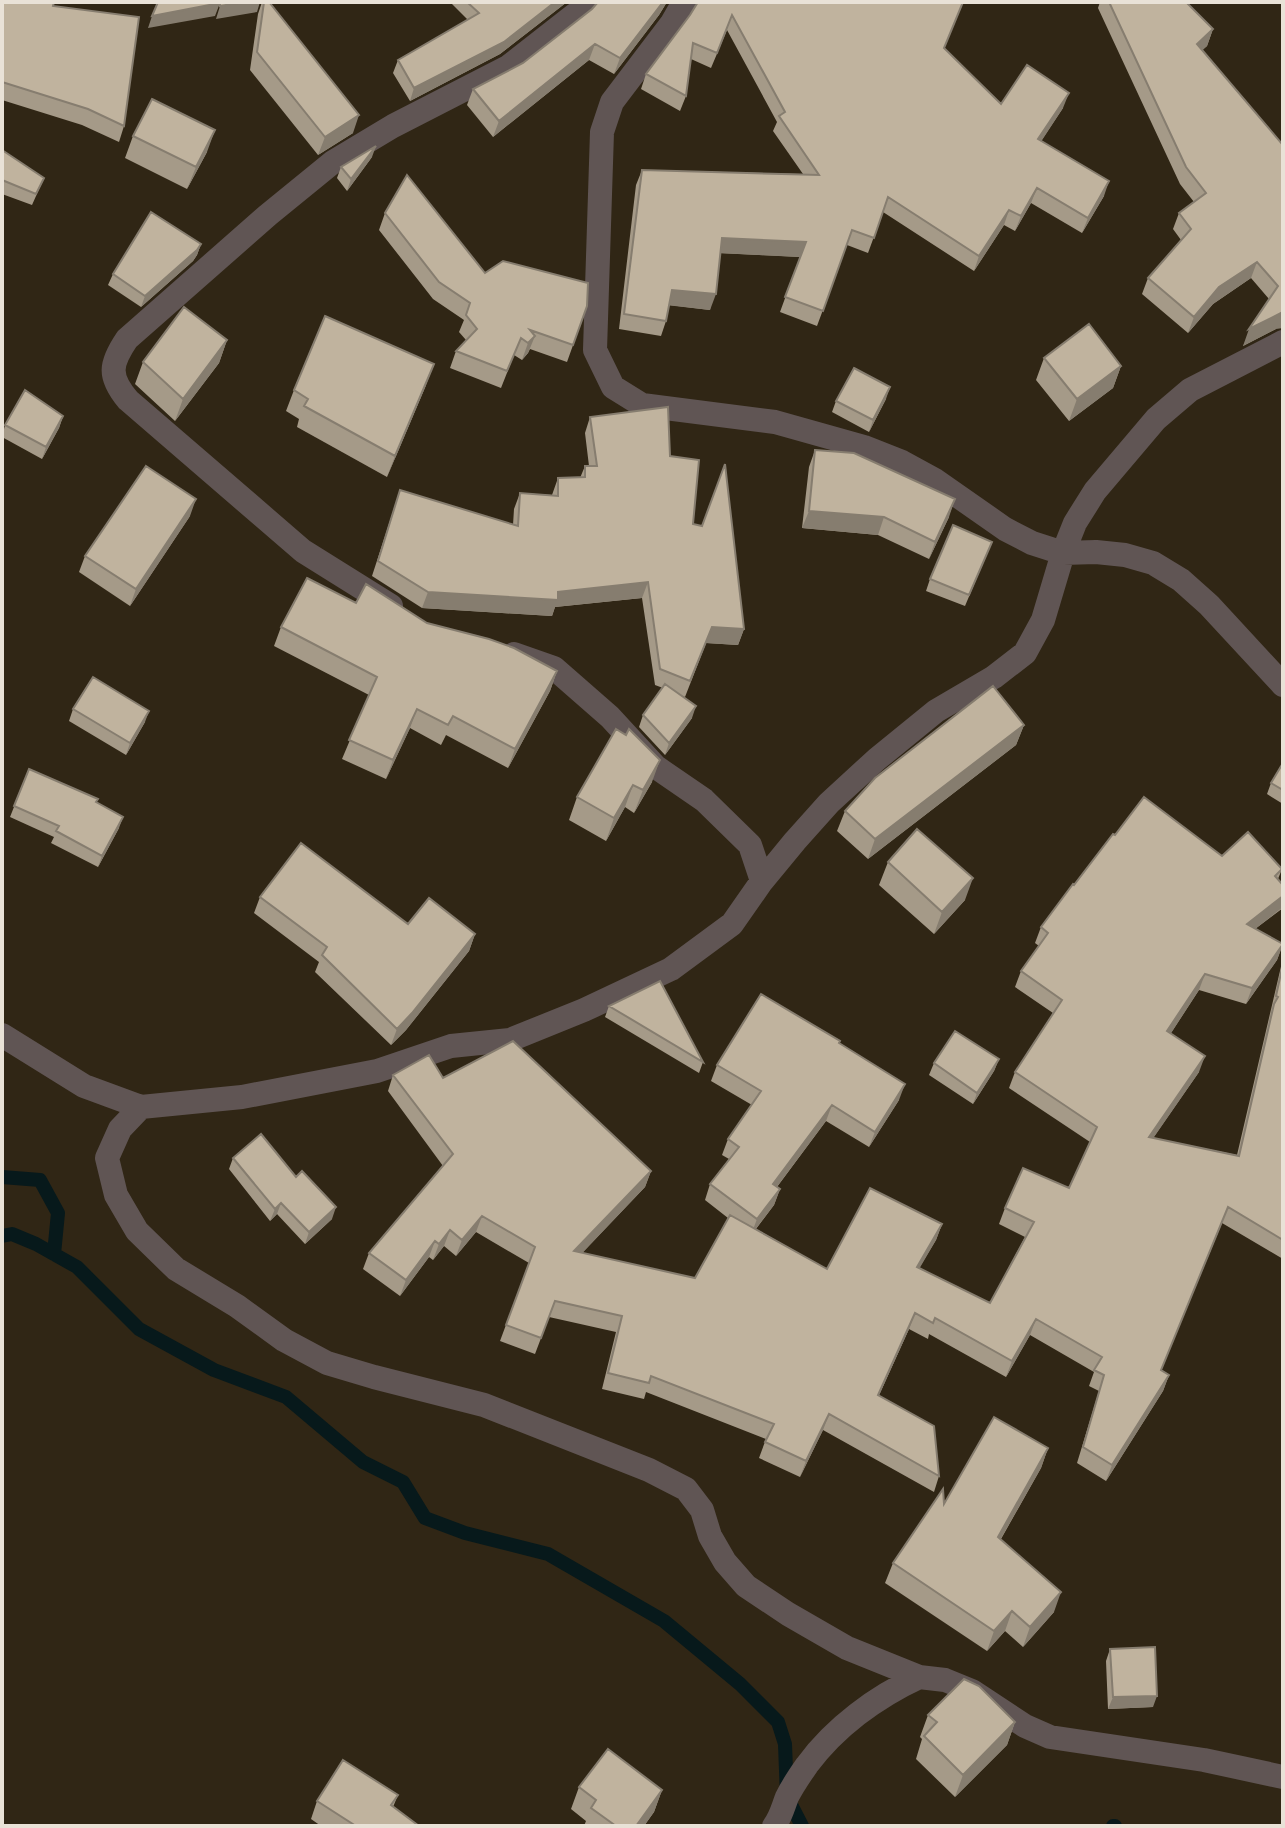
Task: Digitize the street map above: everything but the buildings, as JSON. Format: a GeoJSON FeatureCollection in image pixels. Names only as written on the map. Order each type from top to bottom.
{"type":"FeatureCollection","features":[{"type":"Feature","properties":{"kind":"street"},"geometry":{"type":"LineString","coordinates":[[416,621],[303,551],[128,400],[116,386],[112,372],[116,355],[127,339],[333,162],[393,126],[508,67],[577,13],[586,2]]}},
{"type":"Feature","properties":{"kind":"street"},"geometry":{"type":"LineString","coordinates":[[684,2],[672,23],[612,102],[602,132],[595,350],[613,387],[642,405],[775,422],[864,447],[902,462],[935,480],[1005,529],[1032,543],[1063,553],[1125,555],[1153,563],[1181,580],[1209,605],[1283,685]]}},
{"type":"Feature","properties":{"kind":"street"},"geometry":{"type":"LineString","coordinates":[[2,1035],[84,1086],[141,1107],[242,1097],[303,1086],[377,1071],[451,1046],[510,1040],[584,1010],[671,969],[732,924],[762,881],[829,803],[877,759],[936,711],[994,677],[1025,653],[1043,620],[1075,523],[1095,491],[1156,419],[1190,390],[1283,342]]}},
{"type":"Feature","properties":{"kind":"street"},"geometry":{"type":"LineString","coordinates":[[500,649],[554,668],[610,717],[656,767],[704,800],[750,845],[762,881]]}},
{"type":"Feature","properties":{"kind":"street"},"geometry":{"type":"LineString","coordinates":[[141,1107],[120,1129],[107,1158],[116,1195],[137,1231],[176,1269],[237,1306],[284,1340],[327,1363],[484,1405],[649,1470],[686,1489],[702,1510],[710,1536],[725,1562],[746,1586],[847,1648],[919,1677],[945,1680],[972,1691],[1025,1726],[1050,1737],[1204,1760],[1283,1777]]}},
{"type":"Feature","properties":{"kind":"street"},"geometry":{"type":"LineString","coordinates":[[774,1826],[807,1765],[848,1721],[890,1691],[919,1677]]}},
{"type":"Feature","properties":{"kind":"waterway"},"geometry":{"type":"LineString","coordinates":[[2,1177],[40,1180],[58,1213],[54,1254]]}},
{"type":"Feature","properties":{"kind":"waterway"},"geometry":{"type":"LineString","coordinates":[[2,1236],[12,1234],[77,1267],[139,1329],[214,1370],[286,1397],[363,1462],[403,1482],[425,1518],[465,1533],[548,1554],[664,1621],[740,1684],[778,1722],[785,1744],[787,1797],[802,1826]]}}]}
